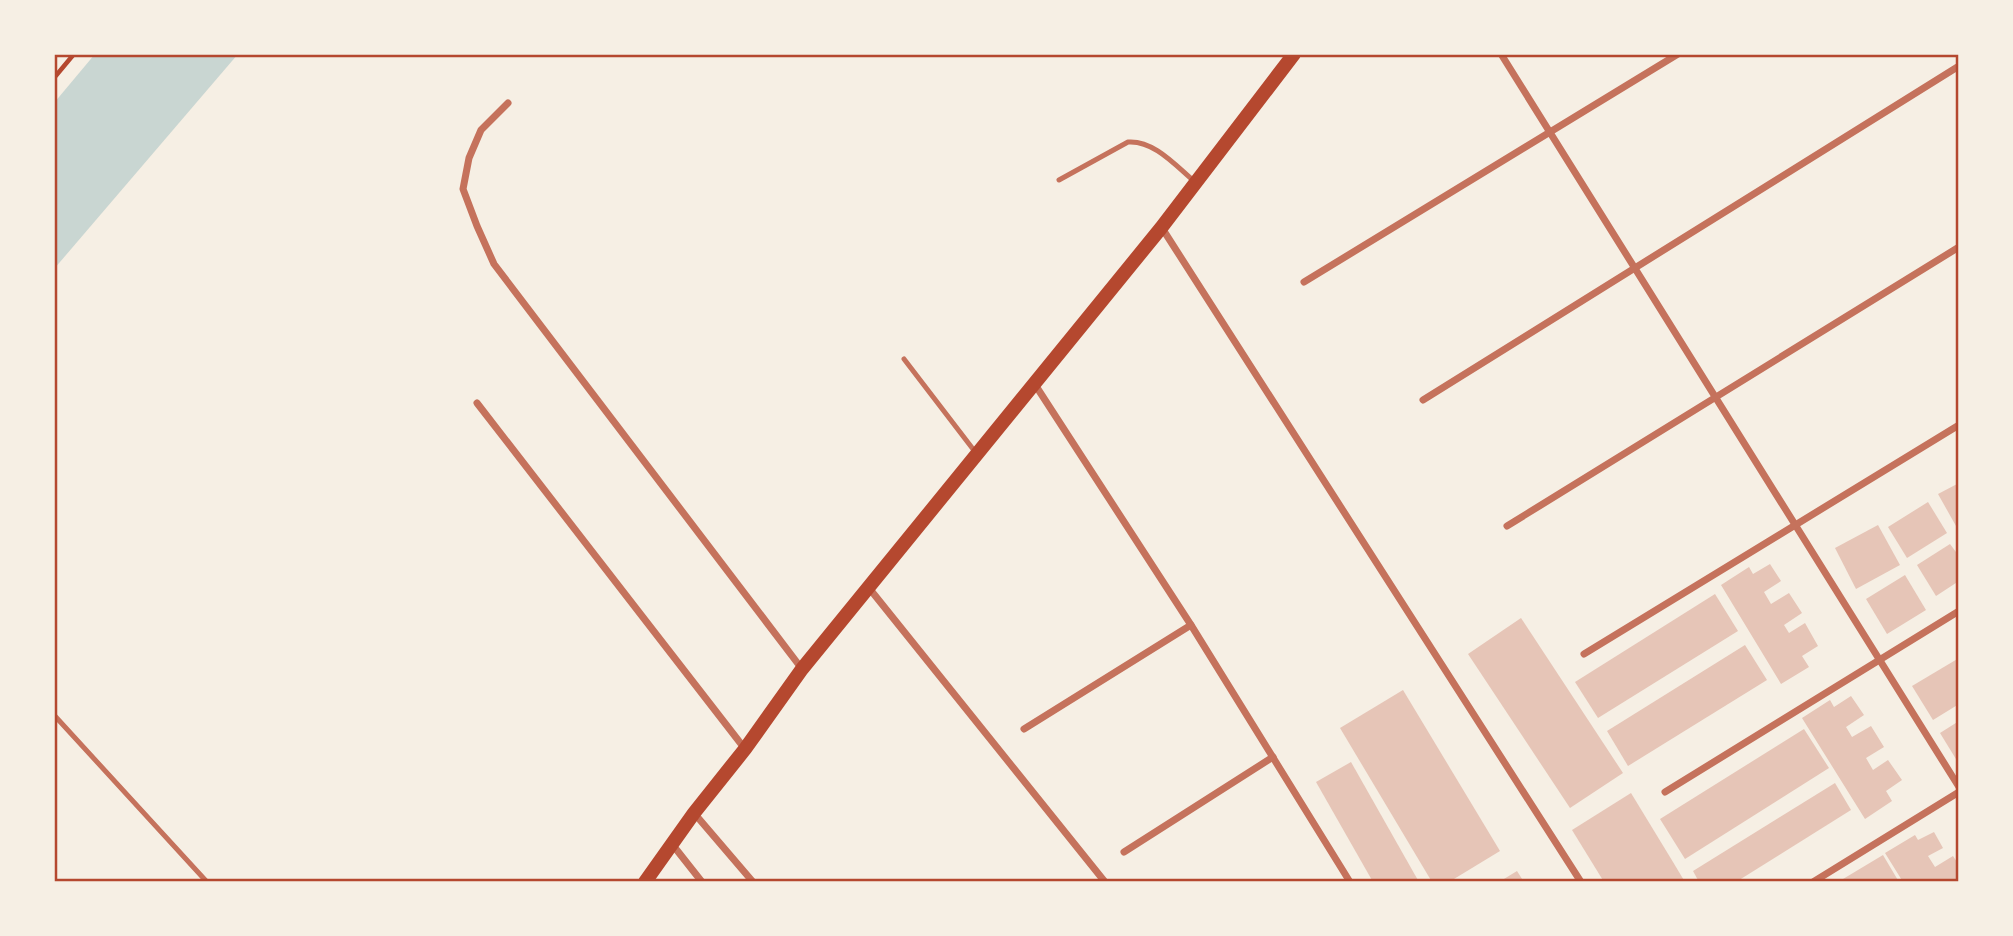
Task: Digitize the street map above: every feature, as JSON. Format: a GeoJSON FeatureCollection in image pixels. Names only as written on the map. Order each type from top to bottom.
{"type":"FeatureCollection","features":[{"type":"Feature","properties":{"kind":"main road"},"geometry":{"type":"LineString","coordinates":[[645,882],[694,813],[746,749],[802,669],[1161,228],[1294,54]]}},
{"type":"Feature","properties":{"kind":"street"},"geometry":{"type":"LineString","coordinates":[[1501,54],[1959,790],[1813,882]]}},
{"type":"Feature","properties":{"kind":"street"},"geometry":{"type":"LineString","coordinates":[[1304,282],[1678,54]]}},
{"type":"Feature","properties":{"kind":"street"},"geometry":{"type":"LineString","coordinates":[[1423,400],[1959,66]]}},
{"type":"Feature","properties":{"kind":"street"},"geometry":{"type":"LineString","coordinates":[[508,103],[481,130],[468,158],[463,189],[494,264],[802,669]]}},
{"type":"Feature","properties":{"kind":"street"},"geometry":{"type":"LineString","coordinates":[[1161,228],[1581,882]]}},
{"type":"Feature","properties":{"kind":"street"},"geometry":{"type":"LineString","coordinates":[[1507,526],[1959,247]]}},
{"type":"Feature","properties":{"kind":"street"},"geometry":{"type":"LineString","coordinates":[[1034,382],[1191,625],[1350,882]]}},
{"type":"Feature","properties":{"kind":"street"},"geometry":{"type":"LineString","coordinates":[[477,403],[746,749]]}},
{"type":"Feature","properties":{"kind":"street"},"geometry":{"type":"LineString","coordinates":[[1584,654],[1959,425]]}},
{"type":"Feature","properties":{"kind":"street"},"geometry":{"type":"LineString","coordinates":[[869,588],[1105,882]]}},
{"type":"Feature","properties":{"kind":"street"},"geometry":{"type":"LineString","coordinates":[[1665,792],[1959,611]]}},
{"type":"Feature","properties":{"kind":"street"},"geometry":{"type":"LineString","coordinates":[[1024,729],[1191,625]]}},
{"type":"Feature","properties":{"kind":"street"},"geometry":{"type":"LineString","coordinates":[[1124,852],[1273,757]]}},
{"type":"Feature","properties":{"kind":"street"},"geometry":{"type":"LineString","coordinates":[[694,813],[753,882]]}},
{"type":"Feature","properties":{"kind":"street"},"geometry":{"type":"LineString","coordinates":[[672,844],[702,882]]}},
{"type":"Feature","properties":{"kind":"lane"},"geometry":{"type":"LineString","coordinates":[[1059,180],[1128,142],[1137,142],[1151,146],[1196,183]]}},
{"type":"Feature","properties":{"kind":"lane"},"geometry":{"type":"LineString","coordinates":[[904,359],[977,454]]}},
{"type":"Feature","properties":{"kind":"lane"},"geometry":{"type":"LineString","coordinates":[[54,715],[207,882]]}},
{"type":"Feature","properties":{"kind":"path"},"geometry":{"type":"LineString","coordinates":[[54,78],[74,54]]}},
{"type":"Feature","properties":{"kind":"shaded area"},"geometry":{"type":"Polygon","coordinates":[[[95,54],[238,54],[54,269],[54,103],[95,54]]]}},
{"type":"Feature","properties":{"kind":"building"},"geometry":{"type":"Polygon","coordinates":[[[1959,483],[1959,525],[1956,526],[1938,494],[1959,483]]]}},
{"type":"Feature","properties":{"kind":"building"},"geometry":{"type":"Polygon","coordinates":[[[1928,502],[1947,533],[1907,558],[1888,527],[1928,502]]]}},
{"type":"Feature","properties":{"kind":"building"},"geometry":{"type":"Polygon","coordinates":[[[1878,525],[1900,565],[1856,589],[1835,548],[1878,525]]]}},
{"type":"Feature","properties":{"kind":"building"},"geometry":{"type":"Polygon","coordinates":[[[1950,544],[1959,556],[1959,581],[1936,596],[1917,565],[1950,544]]]}},
{"type":"Feature","properties":{"kind":"building"},"geometry":{"type":"Polygon","coordinates":[[[1770,564],[1781,581],[1764,592],[1771,604],[1789,593],[1802,613],[1784,625],[1789,633],[1805,623],[1818,646],[1802,656],[1809,667],[1781,684],[1721,585],[1749,567],[1753,574],[1770,564]]]}},
{"type":"Feature","properties":{"kind":"building"},"geometry":{"type":"Polygon","coordinates":[[[1905,575],[1926,610],[1887,634],[1866,599],[1905,575]]]}},
{"type":"Feature","properties":{"kind":"building"},"geometry":{"type":"Polygon","coordinates":[[[1715,594],[1738,631],[1598,718],[1575,682],[1715,594]]]}},
{"type":"Feature","properties":{"kind":"building"},"geometry":{"type":"Polygon","coordinates":[[[1521,618],[1623,773],[1570,808],[1468,654],[1521,618]]]}},
{"type":"Feature","properties":{"kind":"building"},"geometry":{"type":"Polygon","coordinates":[[[1745,645],[1767,680],[1628,766],[1607,731],[1745,645]]]}},
{"type":"Feature","properties":{"kind":"building"},"geometry":{"type":"Polygon","coordinates":[[[1959,658],[1959,704],[1933,720],[1912,686],[1959,658]]]}},
{"type":"Feature","properties":{"kind":"building"},"geometry":{"type":"Polygon","coordinates":[[[1403,690],[1500,851],[1449,882],[1432,882],[1340,728],[1403,690]]]}},
{"type":"Feature","properties":{"kind":"building"},"geometry":{"type":"Polygon","coordinates":[[[1851,696],[1864,715],[1846,727],[1852,737],[1871,726],[1884,747],[1866,758],[1873,770],[1888,760],[1902,780],[1886,791],[1892,801],[1865,819],[1802,718],[1830,700],[1834,707],[1851,696]]]}},
{"type":"Feature","properties":{"kind":"building"},"geometry":{"type":"Polygon","coordinates":[[[1959,721],[1959,764],[1940,733],[1959,721]]]}},
{"type":"Feature","properties":{"kind":"building"},"geometry":{"type":"Polygon","coordinates":[[[1804,729],[1829,768],[1685,859],[1660,819],[1804,729]]]}},
{"type":"Feature","properties":{"kind":"building"},"geometry":{"type":"Polygon","coordinates":[[[1351,762],[1419,882],[1373,882],[1316,782],[1351,762]]]}},
{"type":"Feature","properties":{"kind":"building"},"geometry":{"type":"Polygon","coordinates":[[[1835,783],[1851,810],[1736,882],[1699,882],[1693,871],[1835,783]]]}},
{"type":"Feature","properties":{"kind":"building"},"geometry":{"type":"Polygon","coordinates":[[[1631,793],[1685,882],[1604,882],[1572,830],[1631,793]]]}},
{"type":"Feature","properties":{"kind":"building"},"geometry":{"type":"Polygon","coordinates":[[[1934,832],[1943,848],[1928,856],[1935,867],[1953,856],[1959,865],[1959,882],[1903,882],[1885,853],[1915,835],[1918,840],[1934,832]]]}},
{"type":"Feature","properties":{"kind":"building"},"geometry":{"type":"Polygon","coordinates":[[[1883,855],[1899,882],[1838,882],[1883,855]]]}},
{"type":"Feature","properties":{"kind":"building"},"geometry":{"type":"Polygon","coordinates":[[[1517,871],[1524,882],[1499,882],[1517,871]]]}}]}
